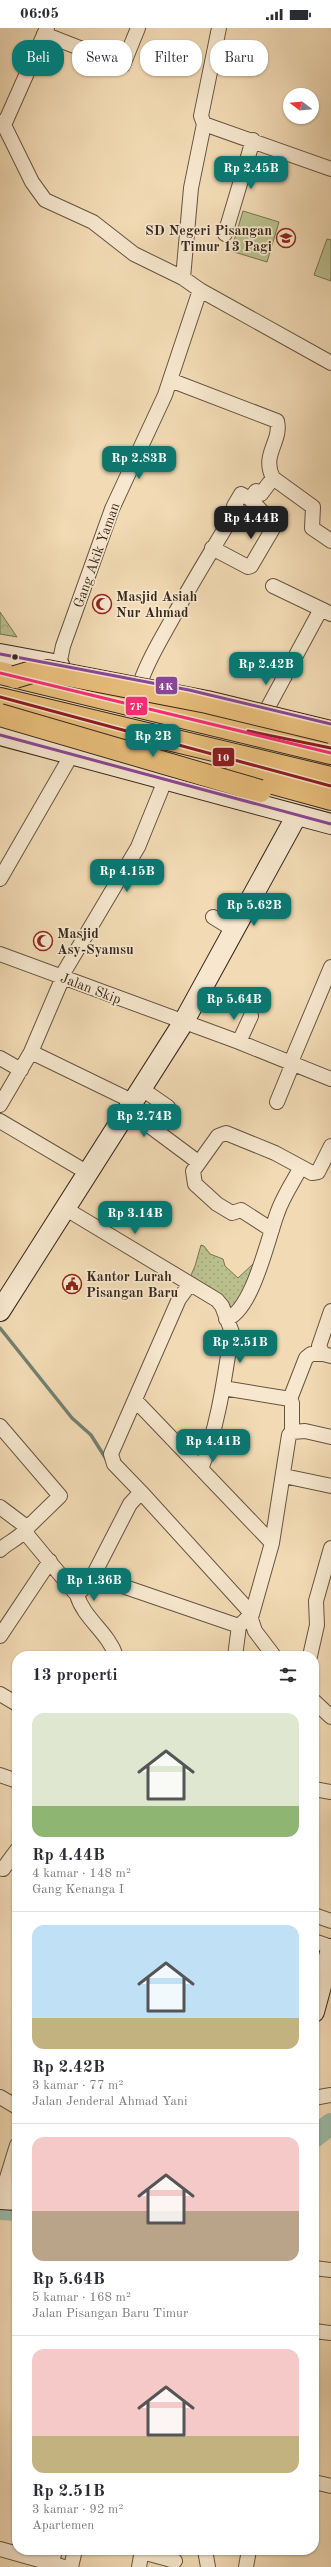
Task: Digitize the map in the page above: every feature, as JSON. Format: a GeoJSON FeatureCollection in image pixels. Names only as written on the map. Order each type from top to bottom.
{"type":"FeatureCollection","features":[{"type":"Feature","properties":{"kind":"highway"},"geometry":{"type":"LineString","coordinates":[[5,671],[46,671],[207,702],[331,732]]}},
{"type":"Feature","properties":{"kind":"highway"},"geometry":{"type":"LineString","coordinates":[[5,671],[331,742]]}},
{"type":"Feature","properties":{"kind":"highway"},"geometry":{"type":"LineString","coordinates":[[5,671],[331,753]]}},
{"type":"Feature","properties":{"kind":"highway"},"geometry":{"type":"LineString","coordinates":[[0,700],[331,778]]}},
{"type":"Feature","properties":{"kind":"highway"},"geometry":{"type":"LineString","coordinates":[[0,715],[331,812]]}},
{"type":"Feature","properties":{"kind":"highway"},"geometry":{"type":"LineString","coordinates":[[0,715],[164,755],[331,799]]}},
{"type":"Feature","properties":{"kind":"main road"},"geometry":{"type":"LineString","coordinates":[[0,654],[141,681],[331,724]]}},
{"type":"Feature","properties":{"kind":"main road"},"geometry":{"type":"LineString","coordinates":[[0,735],[166,778],[331,824]]}},
{"type":"Feature","properties":{"kind":"main road"},"geometry":{"type":"LineString","coordinates":[[0,1311],[183,1023],[297,815]]}},
{"type":"Feature","properties":{"kind":"main road"},"geometry":{"type":"LineString","coordinates":[[319,1993],[331,1948]]}},
{"type":"Feature","properties":{"kind":"street"},"geometry":{"type":"LineString","coordinates":[[138,28],[123,65],[45,31],[2,124],[25,169],[45,200],[93,222],[134,254],[183,278],[200,290],[331,363]]}},
{"type":"Feature","properties":{"kind":"street"},"geometry":{"type":"LineString","coordinates":[[183,278],[191,188],[204,124],[201,116],[219,28]]}},
{"type":"Feature","properties":{"kind":"street"},"geometry":{"type":"LineString","coordinates":[[204,124],[331,169]]}},
{"type":"Feature","properties":{"kind":"street"},"geometry":{"type":"LineString","coordinates":[[225,234],[252,140]]}},
{"type":"Feature","properties":{"kind":"street","name":"Gang Akik Yaman"},"geometry":{"type":"LineString","coordinates":[[59,665],[63,646],[112,509],[170,380],[200,290]]}},
{"type":"Feature","properties":{"kind":"street"},"geometry":{"type":"LineString","coordinates":[[170,380],[277,421],[275,438],[267,464],[273,478],[313,507],[312,528],[331,541]]}},
{"type":"Feature","properties":{"kind":"street"},"geometry":{"type":"LineString","coordinates":[[256,496],[273,478]]}},
{"type":"Feature","properties":{"kind":"street"},"geometry":{"type":"LineString","coordinates":[[141,681],[146,665],[212,548],[219,540],[238,508],[234,505],[241,494],[256,496],[275,525],[251,566],[248,567],[212,548]]}},
{"type":"Feature","properties":{"kind":"street"},"geometry":{"type":"LineString","coordinates":[[267,709],[326,612],[273,586]]}},
{"type":"Feature","properties":{"kind":"street"},"geometry":{"type":"LineString","coordinates":[[0,880],[72,754]]}},
{"type":"Feature","properties":{"kind":"street"},"geometry":{"type":"LineString","coordinates":[[0,1105],[31,1052],[62,977],[138,847],[166,778]]}},
{"type":"Feature","properties":{"kind":"street"},"geometry":{"type":"LineString","coordinates":[[213,917],[234,930]]}},
{"type":"Feature","properties":{"kind":"street","name":"Jalan Skip"},"geometry":{"type":"LineString","coordinates":[[0,954],[183,1023],[292,1062],[331,1079]]}},
{"type":"Feature","properties":{"kind":"street"},"geometry":{"type":"LineString","coordinates":[[277,1102],[331,967]]}},
{"type":"Feature","properties":{"kind":"street"},"geometry":{"type":"LineString","coordinates":[[239,1042],[251,1016]]}},
{"type":"Feature","properties":{"kind":"street"},"geometry":{"type":"LineString","coordinates":[[31,1052],[134,1100],[168,1107]]}},
{"type":"Feature","properties":{"kind":"street"},"geometry":{"type":"LineString","coordinates":[[0,1058],[21,1070]]}},
{"type":"Feature","properties":{"kind":"street"},"geometry":{"type":"LineString","coordinates":[[134,1100],[198,1162]]}},
{"type":"Feature","properties":{"kind":"street"},"geometry":{"type":"LineString","coordinates":[[0,1121],[88,1173]]}},
{"type":"Feature","properties":{"kind":"street"},"geometry":{"type":"LineString","coordinates":[[272,1230],[240,1210],[232,1213],[206,1195],[193,1180],[194,1171],[198,1162],[218,1136],[226,1133],[275,1153],[312,1173],[318,1172],[331,1146]]}},
{"type":"Feature","properties":{"kind":"street"},"geometry":{"type":"LineString","coordinates":[[226,1319],[232,1317],[247,1301],[277,1212],[301,1167]]}},
{"type":"Feature","properties":{"kind":"street"},"geometry":{"type":"LineString","coordinates":[[66,1209],[217,1300],[234,1335],[229,1347],[223,1388],[207,1454],[201,1469]]}},
{"type":"Feature","properties":{"kind":"street"},"geometry":{"type":"LineString","coordinates":[[190,1284],[179,1299],[136,1401],[126,1418],[111,1454],[114,1464],[136,1497],[246,1619],[270,1651]]}},
{"type":"Feature","properties":{"kind":"street"},"geometry":{"type":"LineString","coordinates":[[327,1355],[319,1346],[331,1311]]}},
{"type":"Feature","properties":{"kind":"street"},"geometry":{"type":"LineString","coordinates":[[236,1651],[272,1544],[292,1432],[292,1403],[290,1399],[306,1358],[310,1354],[327,1355]]}},
{"type":"Feature","properties":{"kind":"street"},"geometry":{"type":"LineString","coordinates":[[223,1388],[290,1399]]}},
{"type":"Feature","properties":{"kind":"street"},"geometry":{"type":"LineString","coordinates":[[136,1401],[272,1544]]}},
{"type":"Feature","properties":{"kind":"street"},"geometry":{"type":"LineString","coordinates":[[0,1426],[60,1496],[26,1529],[19,1538],[8,1542],[0,1550]]}},
{"type":"Feature","properties":{"kind":"street"},"geometry":{"type":"LineString","coordinates":[[292,1432],[305,1430],[331,1437]]}},
{"type":"Feature","properties":{"kind":"street"},"geometry":{"type":"LineString","coordinates":[[284,1476],[331,1486]]}},
{"type":"Feature","properties":{"kind":"street"},"geometry":{"type":"LineString","coordinates":[[77,1595],[94,1577],[93,1573],[136,1497]]}},
{"type":"Feature","properties":{"kind":"street"},"geometry":{"type":"LineString","coordinates":[[0,1507],[26,1529],[77,1595],[81,1607],[112,1643],[114,1651]]}},
{"type":"Feature","properties":{"kind":"street"},"geometry":{"type":"LineString","coordinates":[[311,1651],[317,1625],[316,1601],[326,1585],[331,1548]]}},
{"type":"Feature","properties":{"kind":"street"},"geometry":{"type":"LineString","coordinates":[[0,1636],[50,1561]]}},
{"type":"Feature","properties":{"kind":"street"},"geometry":{"type":"LineString","coordinates":[[94,1577],[246,1619]]}},
{"type":"Feature","properties":{"kind":"street"},"geometry":{"type":"LineString","coordinates":[[0,1694],[12,1701]]}},
{"type":"Feature","properties":{"kind":"street"},"geometry":{"type":"LineString","coordinates":[[319,1706],[331,1717]]}},
{"type":"Feature","properties":{"kind":"street"},"geometry":{"type":"LineString","coordinates":[[0,1775],[12,1779]]}},
{"type":"Feature","properties":{"kind":"street"},"geometry":{"type":"LineString","coordinates":[[319,1790],[331,1792]]}},
{"type":"Feature","properties":{"kind":"street"},"geometry":{"type":"LineString","coordinates":[[1,1872],[12,1857]]}},
{"type":"Feature","properties":{"kind":"street"},"geometry":{"type":"LineString","coordinates":[[319,1917],[331,1921]]}},
{"type":"Feature","properties":{"kind":"street"},"geometry":{"type":"LineString","coordinates":[[319,1943],[331,1948]]}},
{"type":"Feature","properties":{"kind":"street"},"geometry":{"type":"LineString","coordinates":[[319,2097],[331,2095]]}},
{"type":"Feature","properties":{"kind":"street"},"geometry":{"type":"LineString","coordinates":[[0,2097],[12,2104]]}},
{"type":"Feature","properties":{"kind":"street"},"geometry":{"type":"LineString","coordinates":[[8,2199],[6,2180],[12,2161]]}},
{"type":"Feature","properties":{"kind":"street"},"geometry":{"type":"LineString","coordinates":[[319,2269],[331,2270]]}},
{"type":"Feature","properties":{"kind":"street"},"geometry":{"type":"LineString","coordinates":[[319,2332],[331,2333]]}},
{"type":"Feature","properties":{"kind":"street"},"geometry":{"type":"LineString","coordinates":[[319,2483],[331,2486]]}},
{"type":"Feature","properties":{"kind":"street"},"geometry":{"type":"LineString","coordinates":[[0,2549],[12,2551]]}},
{"type":"Feature","properties":{"kind":"street"},"geometry":{"type":"LineString","coordinates":[[28,2555],[51,2562]]}},
{"type":"Feature","properties":{"kind":"street"},"geometry":{"type":"LineString","coordinates":[[71,2567],[73,2555]]}},
{"type":"Feature","properties":{"kind":"street"},"geometry":{"type":"LineString","coordinates":[[139,2567],[141,2555]]}},
{"type":"Feature","properties":{"kind":"street"},"geometry":{"type":"LineString","coordinates":[[155,2555],[175,2561]]}},
{"type":"Feature","properties":{"kind":"street"},"geometry":{"type":"LineString","coordinates":[[206,2555],[208,2567]]}},
{"type":"Feature","properties":{"kind":"street"},"geometry":{"type":"LineString","coordinates":[[246,2567],[248,2555]]}},
{"type":"Feature","properties":{"kind":"green space"},"geometry":{"type":"Polygon","coordinates":[[[243,211],[279,222],[267,262],[231,251],[243,211]]]}},
{"type":"Feature","properties":{"kind":"green space"},"geometry":{"type":"Polygon","coordinates":[[[327,239],[331,240],[331,281],[314,275],[327,239]]]}},
{"type":"Feature","properties":{"kind":"green space"},"geometry":{"type":"Polygon","coordinates":[[[0,612],[17,637],[0,634],[0,612]]]}},
{"type":"Feature","properties":{"kind":"green space"},"geometry":{"type":"Polygon","coordinates":[[[201,1245],[204,1246],[210,1254],[223,1259],[225,1266],[238,1278],[253,1264],[258,1271],[230,1311],[222,1314],[188,1282],[195,1266],[201,1245]]]}},
{"type":"Feature","properties":{"kind":"waterway"},"geometry":{"type":"LineString","coordinates":[[0,1328],[72,1418],[91,1435],[108,1462]]}},
{"type":"Feature","properties":{"kind":"waterway"},"geometry":{"type":"LineString","coordinates":[[319,2133],[331,2124]]}},
{"type":"Feature","properties":{"kind":"waterway"},"geometry":{"type":"LineString","coordinates":[[0,2209],[12,2210]]}},
{"type":"Feature","properties":{"kind":"transit line","name":"4K"},"geometry":{"type":"LineString","coordinates":[[0,654],[189,690],[331,724]]}},
{"type":"Feature","properties":{"kind":"transit line","name":"7F"},"geometry":{"type":"LineString","coordinates":[[0,673],[331,753]]}},
{"type":"Feature","properties":{"kind":"transit line","name":"10"},"geometry":{"type":"LineString","coordinates":[[0,697],[331,786]]}},
{"type":"Feature","properties":{"kind":"transit line","name":"10"},"geometry":{"type":"LineString","coordinates":[[248,731],[331,748]]}},
{"type":"Feature","properties":{"kind":"transit line","name":"4K"},"geometry":{"type":"LineString","coordinates":[[0,735],[331,824]]}},
{"type":"Feature","properties":{"kind":"place","name":"SD Negeri Pisangan Timur 13 Pagi"},"geometry":{"type":"Point","coordinates":[286,238]}},
{"type":"Feature","properties":{"kind":"place","name":"Masjid Asiah Nur Ahmad"},"geometry":{"type":"Point","coordinates":[102,604]}},
{"type":"Feature","properties":{"kind":"place","name":"Masjid Asy-Syamsu"},"geometry":{"type":"Point","coordinates":[43,941]}},
{"type":"Feature","properties":{"kind":"place","name":"Kantor Lurah Pisangan Baru"},"geometry":{"type":"Point","coordinates":[72,1284]}}]}
